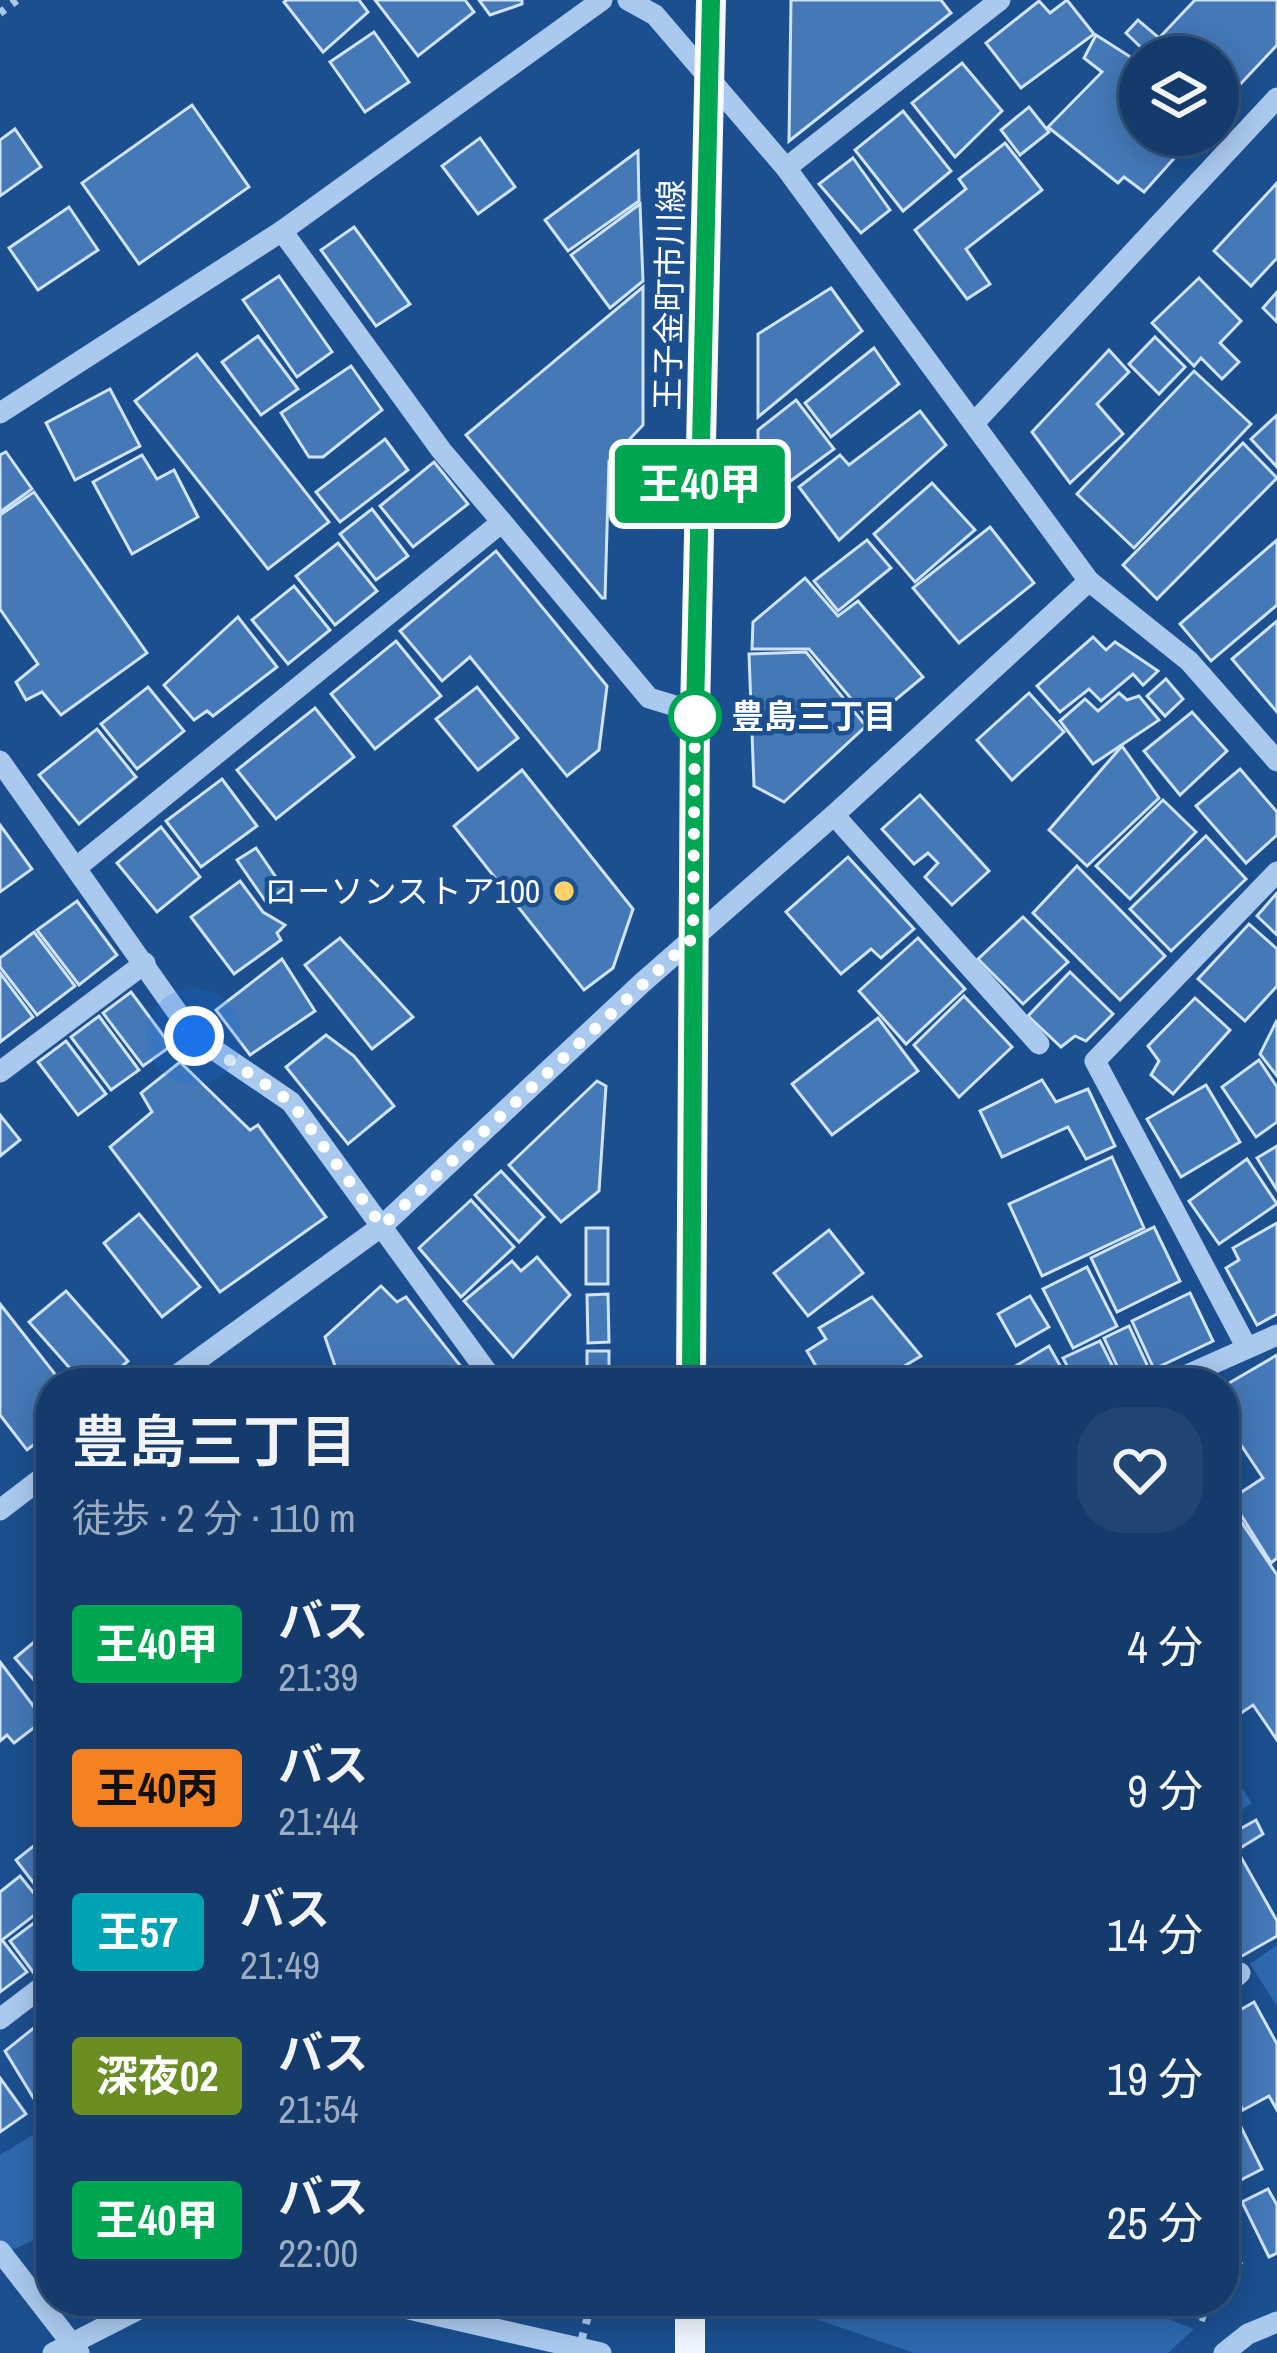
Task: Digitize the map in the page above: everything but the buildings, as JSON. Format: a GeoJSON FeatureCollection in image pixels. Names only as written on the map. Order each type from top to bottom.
{"type":"FeatureCollection","features":[{"type":"Feature","properties":{"kind":"main road","name":"王子金町市川線"},"geometry":{"type":"LineString","coordinates":[[691,1368],[695,712],[711,0]]}},
{"type":"Feature","properties":{"kind":"main road"},"geometry":{"type":"LineString","coordinates":[[689,2353],[690,2316]]}},
{"type":"Feature","properties":{"kind":"street"},"geometry":{"type":"LineString","coordinates":[[0,413],[282,231],[602,0]]}},
{"type":"Feature","properties":{"kind":"street"},"geometry":{"type":"LineString","coordinates":[[628,0],[655,15],[786,168],[1089,581],[1189,661],[1277,761]]}},
{"type":"Feature","properties":{"kind":"street"},"geometry":{"type":"LineString","coordinates":[[786,168],[1000,0]]}},
{"type":"Feature","properties":{"kind":"street"},"geometry":{"type":"LineString","coordinates":[[974,423],[1277,98]]}},
{"type":"Feature","properties":{"kind":"street"},"geometry":{"type":"LineString","coordinates":[[282,231],[441,450],[649,698],[695,712]]}},
{"type":"Feature","properties":{"kind":"street"},"geometry":{"type":"LineString","coordinates":[[77,867],[502,522]]}},
{"type":"Feature","properties":{"kind":"street"},"geometry":{"type":"LineString","coordinates":[[187,1368],[382,1226],[1089,581]]}},
{"type":"Feature","properties":{"kind":"street"},"geometry":{"type":"LineString","coordinates":[[0,760],[194,1036],[291,1102],[484,1368]]}},
{"type":"Feature","properties":{"kind":"street"},"geometry":{"type":"LineString","coordinates":[[834,815],[1039,1044]]}},
{"type":"Feature","properties":{"kind":"street"},"geometry":{"type":"LineString","coordinates":[[1246,1348],[1095,1061],[1277,872]]}},
{"type":"Feature","properties":{"kind":"street"},"geometry":{"type":"LineString","coordinates":[[0,1072],[145,963]]}},
{"type":"Feature","properties":{"kind":"street"},"geometry":{"type":"LineString","coordinates":[[1202,1368],[1277,1335]]}},
{"type":"Feature","properties":{"kind":"street"},"geometry":{"type":"LineString","coordinates":[[0,1510],[36,1482]]}},
{"type":"Feature","properties":{"kind":"street"},"geometry":{"type":"LineString","coordinates":[[0,2019],[36,1991]]}},
{"type":"Feature","properties":{"kind":"street"},"geometry":{"type":"LineString","coordinates":[[0,2251],[36,2303]]}},
{"type":"Feature","properties":{"kind":"street"},"geometry":{"type":"LineString","coordinates":[[45,2316],[68,2349],[128,2316]]}},
{"type":"Feature","properties":{"kind":"street"},"geometry":{"type":"LineString","coordinates":[[439,2316],[601,2353]]}},
{"type":"Feature","properties":{"kind":"street"},"geometry":{"type":"LineString","coordinates":[[1224,2353],[1248,2333],[1277,2321]]}},
{"type":"Feature","properties":{"kind":"path"},"geometry":{"type":"LineString","coordinates":[[0,13],[17,0]]}},
{"type":"Feature","properties":{"kind":"path"},"geometry":{"type":"LineString","coordinates":[[578,2353],[588,2316]]}},
{"type":"Feature","properties":{"kind":"shaded area"},"geometry":{"type":"Polygon","coordinates":[[[1239,1784],[1252,1803],[1239,1811],[1239,1784]]]}},
{"type":"Feature","properties":{"kind":"shaded area"},"geometry":{"type":"Polygon","coordinates":[[[1277,1945],[1277,2006],[1250,1964],[1277,1945]]]}},
{"type":"Feature","properties":{"kind":"shaded area"},"geometry":{"type":"Polygon","coordinates":[[[36,2133],[36,2239],[0,2255],[0,2155],[36,2133]]]}},
{"type":"Feature","properties":{"kind":"shaded area"},"geometry":{"type":"Polygon","coordinates":[[[1161,2316],[1194,2329],[1168,2353],[914,2353],[813,2318],[1161,2316]]]}},
{"type":"Feature","properties":{"kind":"bus line","name":"王40甲"},"geometry":{"type":"LineString","coordinates":[[691,1368],[695,712],[711,0]]}},
{"type":"Feature","properties":{"kind":"place","name":"豊島三丁目"},"geometry":{"type":"Point","coordinates":[695,716]}},
{"type":"Feature","properties":{"kind":"place","name":"ローソンストア100"},"geometry":{"type":"Point","coordinates":[564,891]}},
{"type":"Feature","properties":{"kind":"route"},"geometry":{"type":"LineString","coordinates":[[194,1036],[291,1102],[382,1226],[693,938],[695,712],[695,716]]}}]}
